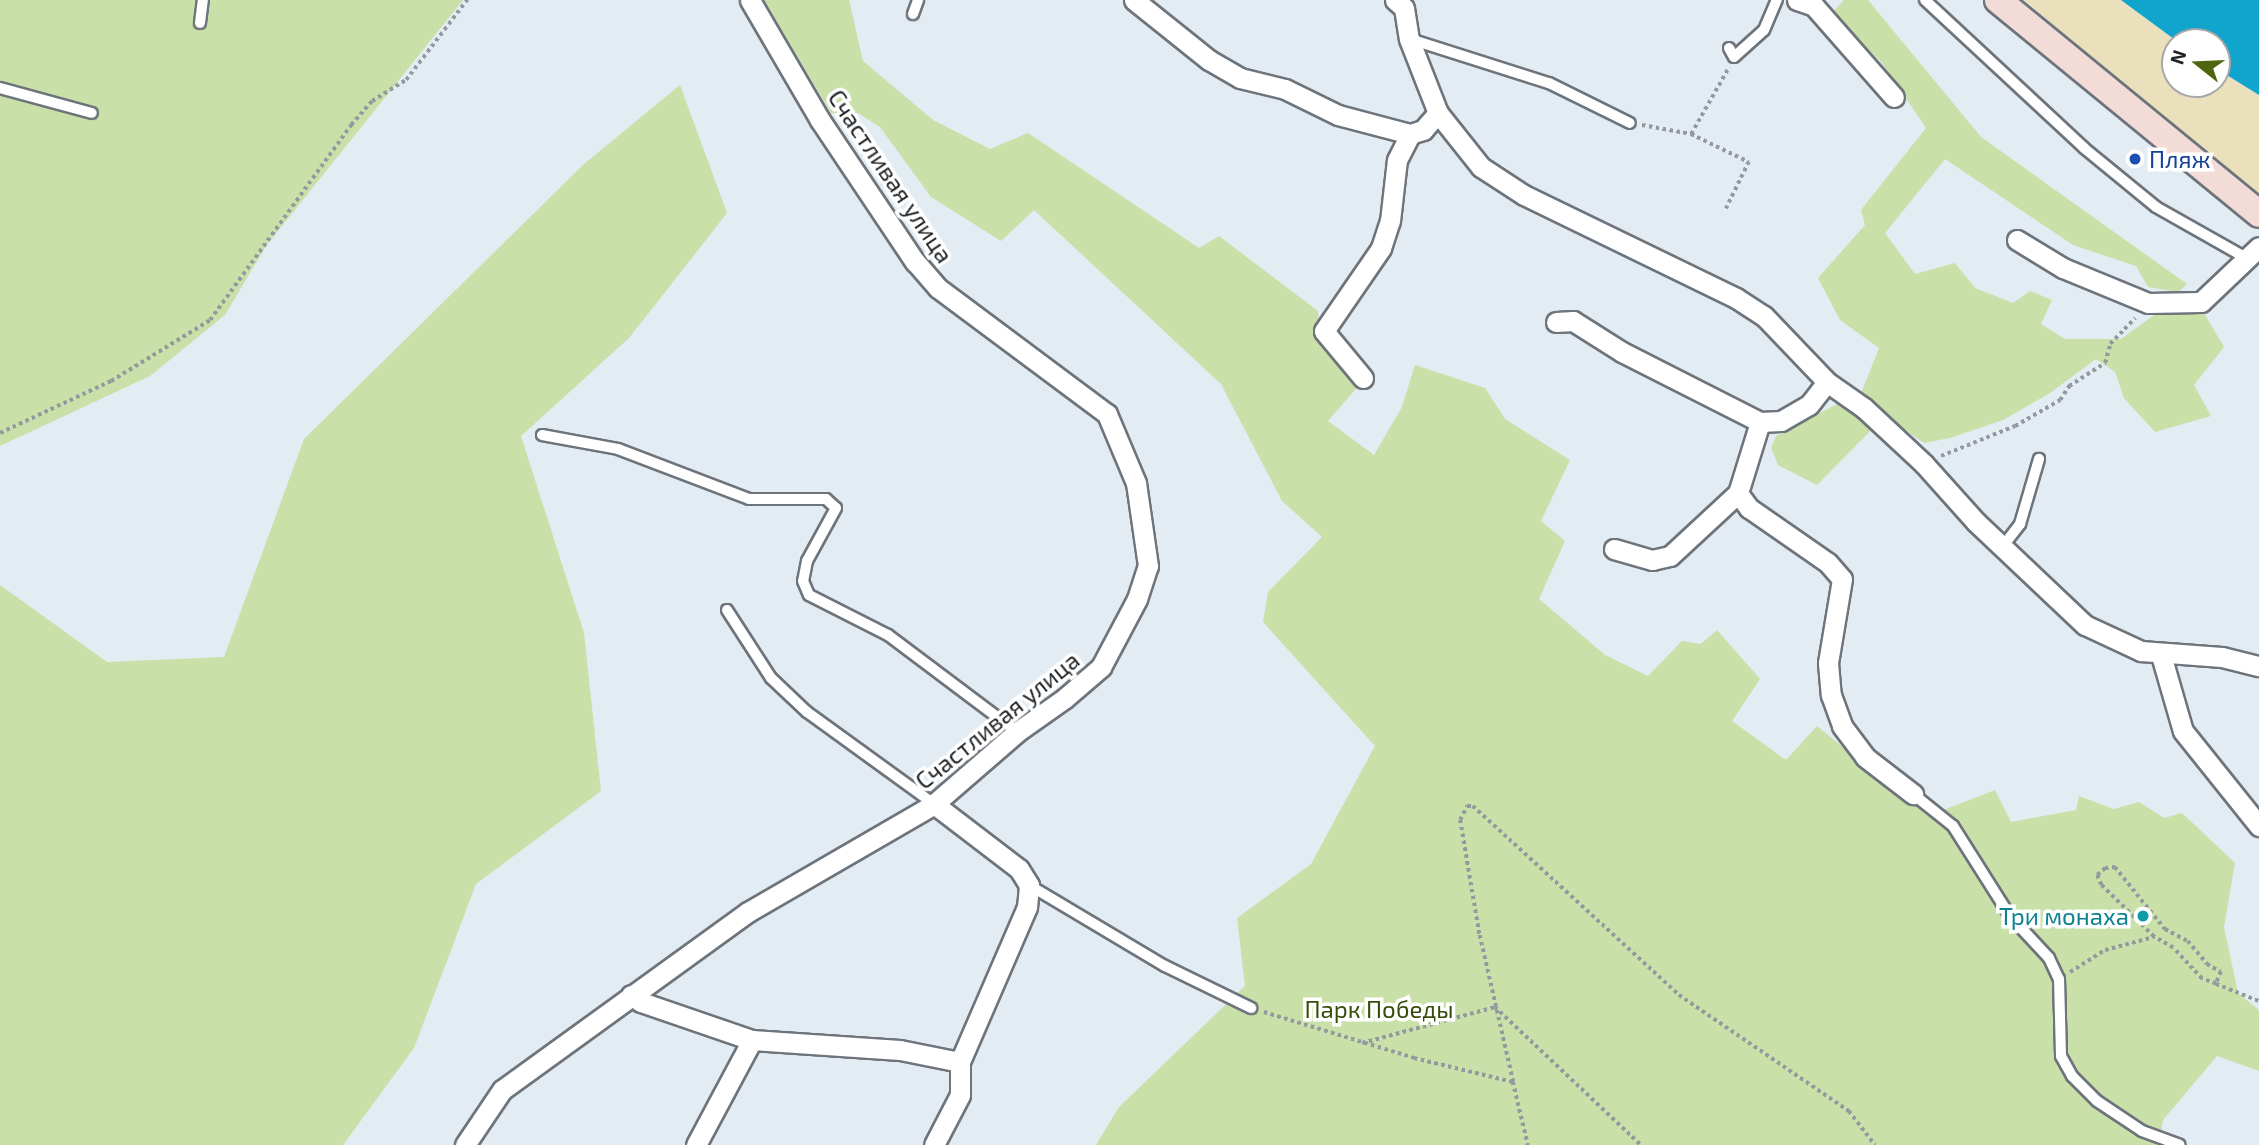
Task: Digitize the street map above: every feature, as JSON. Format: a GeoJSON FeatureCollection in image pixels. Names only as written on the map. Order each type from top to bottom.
{"type":"FeatureCollection","features":[{"type":"Feature","properties":{"kind":"street","name":"Счастливая улица"},"geometry":{"type":"LineString","coordinates":[[465,1145],[502,1090],[748,912],[934,804],[1017,732],[1101,667],[1137,599],[1148,566],[1136,484],[1121,441],[1107,414],[939,288],[915,262],[820,120],[750,0]]}},
{"type":"Feature","properties":{"kind":"street"},"geometry":{"type":"LineString","coordinates":[[1134,0],[1209,60],[1240,78],[1285,89],[1338,115],[1410,134],[1423,130],[1438,113]]}},
{"type":"Feature","properties":{"kind":"street"},"geometry":{"type":"LineString","coordinates":[[1797,0],[1814,6],[1894,97]]}},
{"type":"Feature","properties":{"kind":"street"},"geometry":{"type":"LineString","coordinates":[[1998,0],[2259,214]]}},
{"type":"Feature","properties":{"kind":"street"},"geometry":{"type":"LineString","coordinates":[[1404,3],[1409,39],[1438,113],[1481,167],[1524,195],[1736,298],[1764,316],[1827,382],[1864,408],[1924,464],[2003,546],[2085,625],[2141,651],[2161,655],[2222,657],[2259,666]]}},
{"type":"Feature","properties":{"kind":"street"},"geometry":{"type":"LineString","coordinates":[[1363,378],[1324,331],[1381,248],[1390,221],[1397,160],[1410,134]]}},
{"type":"Feature","properties":{"kind":"street"},"geometry":{"type":"LineString","coordinates":[[2017,240],[2063,268],[2148,303],[2202,302],[2254,253]]}},
{"type":"Feature","properties":{"kind":"street"},"geometry":{"type":"LineString","coordinates":[[1556,321],[1573,321],[1622,352],[1760,422],[1781,421],[1809,405],[1827,382]]}},
{"type":"Feature","properties":{"kind":"street"},"geometry":{"type":"LineString","coordinates":[[1614,549],[1652,560],[1670,556],[1738,494],[1760,422]]}},
{"type":"Feature","properties":{"kind":"street"},"geometry":{"type":"LineString","coordinates":[[1738,494],[1749,508],[1828,563],[1842,579],[1828,663],[1831,695],[1842,726],[1865,757],[1913,794]]}},
{"type":"Feature","properties":{"kind":"street"},"geometry":{"type":"LineString","coordinates":[[2161,655],[2183,731],[2259,826]]}},
{"type":"Feature","properties":{"kind":"street"},"geometry":{"type":"LineString","coordinates":[[934,804],[1019,869],[1028,885],[1027,907],[960,1062],[960,1095],[934,1145]]}},
{"type":"Feature","properties":{"kind":"street"},"geometry":{"type":"LineString","coordinates":[[631,995],[641,1002],[752,1041],[900,1051],[960,1062]]}},
{"type":"Feature","properties":{"kind":"street"},"geometry":{"type":"LineString","coordinates":[[696,1145],[752,1041]]}},
{"type":"Feature","properties":{"kind":"lane"},"geometry":{"type":"LineString","coordinates":[[200,23],[203,0]]}},
{"type":"Feature","properties":{"kind":"lane"},"geometry":{"type":"LineString","coordinates":[[913,14],[918,0]]}},
{"type":"Feature","properties":{"kind":"lane"},"geometry":{"type":"LineString","coordinates":[[1732,52],[1763,30],[1777,0]]}},
{"type":"Feature","properties":{"kind":"lane"},"geometry":{"type":"LineString","coordinates":[[1925,0],[2084,148],[2156,207],[2254,253]]}},
{"type":"Feature","properties":{"kind":"lane"},"geometry":{"type":"LineString","coordinates":[[1409,39],[1549,83],[1630,123]]}},
{"type":"Feature","properties":{"kind":"lane"},"geometry":{"type":"LineString","coordinates":[[0,88],[92,113]]}},
{"type":"Feature","properties":{"kind":"lane"},"geometry":{"type":"LineString","coordinates":[[542,435],[618,449],[750,499],[826,499],[836,508],[807,561],[803,581],[809,595],[888,635],[1017,732]]}},
{"type":"Feature","properties":{"kind":"lane"},"geometry":{"type":"LineString","coordinates":[[2003,546],[2020,524],[2039,459]]}},
{"type":"Feature","properties":{"kind":"lane"},"geometry":{"type":"LineString","coordinates":[[727,610],[771,678],[807,712],[934,804]]}},
{"type":"Feature","properties":{"kind":"lane"},"geometry":{"type":"LineString","coordinates":[[1913,794],[1953,826],[1975,854],[2004,907],[2049,958],[2060,979],[2061,1056],[2072,1076],[2097,1101],[2142,1131],[2180,1145]]}},
{"type":"Feature","properties":{"kind":"lane"},"geometry":{"type":"LineString","coordinates":[[1028,885],[1165,965],[1251,1008]]}},
{"type":"Feature","properties":{"kind":"path"},"geometry":{"type":"LineString","coordinates":[[0,433],[111,382],[210,320],[351,125],[372,101],[406,80],[467,0]]}},
{"type":"Feature","properties":{"kind":"path"},"geometry":{"type":"LineString","coordinates":[[1690,134],[1732,52]]}},
{"type":"Feature","properties":{"kind":"path"},"geometry":{"type":"LineString","coordinates":[[1630,123],[1690,134],[1749,162],[1726,209]]}},
{"type":"Feature","properties":{"kind":"path"},"geometry":{"type":"LineString","coordinates":[[1924,464],[2015,426],[2060,400],[2069,386],[2105,363],[2110,344],[2148,303]]}},
{"type":"Feature","properties":{"kind":"path"},"geometry":{"type":"LineString","coordinates":[[1528,1145],[1494,1007],[1460,820],[1467,806],[1473,806],[1679,995],[1849,1111],[1875,1145]]}},
{"type":"Feature","properties":{"kind":"path"},"geometry":{"type":"LineString","coordinates":[[2216,984],[2221,972],[2207,964],[2188,940],[2165,929],[2115,867],[2105,868],[2097,875],[2101,885],[2154,937],[2173,948],[2202,979],[2259,1001]]}},
{"type":"Feature","properties":{"kind":"path"},"geometry":{"type":"LineString","coordinates":[[2060,979],[2105,950],[2154,937]]}},
{"type":"Feature","properties":{"kind":"path"},"geometry":{"type":"LineString","coordinates":[[1363,1043],[1494,1007]]}},
{"type":"Feature","properties":{"kind":"path"},"geometry":{"type":"LineString","coordinates":[[1494,1007],[1641,1145]]}},
{"type":"Feature","properties":{"kind":"path"},"geometry":{"type":"LineString","coordinates":[[1251,1008],[1363,1043],[1513,1082]]}},
{"type":"Feature","properties":{"kind":"green space"},"geometry":{"type":"Polygon","coordinates":[[[0,0],[463,0],[266,246],[225,315],[150,376],[0,446],[0,0]]]}},
{"type":"Feature","properties":{"kind":"green space","name":"Парк Победы"},"geometry":{"type":"Polygon","coordinates":[[[764,0],[849,0],[863,61],[933,120],[990,149],[1028,133],[1199,248],[1219,236],[1318,311],[1320,337],[1361,383],[1328,421],[1374,455],[1402,407],[1415,365],[1485,388],[1505,419],[1570,460],[1541,521],[1565,541],[1539,599],[1605,655],[1648,676],[1682,641],[1701,644],[1717,630],[1760,679],[1732,721],[1786,760],[1817,726],[1928,816],[1995,790],[2011,822],[2076,810],[2079,796],[2114,809],[2139,802],[2164,818],[2182,813],[2235,863],[2224,927],[2238,993],[2259,1010],[2259,1071],[2217,1056],[2163,1120],[2161,1133],[2175,1145],[1096,1145],[1119,1107],[1245,986],[1237,918],[1311,864],[1375,746],[1263,622],[1268,592],[1322,537],[1282,501],[1221,384],[1034,210],[1001,241],[931,197],[880,127],[858,113],[831,113],[764,0]]]}},
{"type":"Feature","properties":{"kind":"green space"},"geometry":{"type":"Polygon","coordinates":[[[1844,0],[1868,0],[1981,137],[2187,284],[2178,292],[2148,287],[2136,266],[2073,245],[1945,159],[1885,233],[1915,274],[1955,263],[1975,288],[2013,303],[2030,291],[2052,300],[2041,324],[2065,339],[2121,339],[2157,313],[2201,308],[2224,347],[2194,385],[2211,416],[2155,432],[2124,398],[2115,372],[2096,359],[2050,393],[2003,420],[1950,438],[1924,443],[1885,416],[1817,485],[1778,465],[1771,448],[1776,436],[1862,391],[1879,348],[1840,320],[1818,278],[1865,225],[1861,210],[1926,128],[1882,63],[1832,13],[1844,0]]]}},
{"type":"Feature","properties":{"kind":"green space"},"geometry":{"type":"Polygon","coordinates":[[[680,85],[727,213],[629,338],[521,436],[584,633],[601,791],[476,884],[414,1048],[343,1145],[0,1145],[0,585],[107,662],[224,657],[304,439],[584,164],[680,85]]]}},
{"type":"Feature","properties":{"kind":"sand"},"geometry":{"type":"Polygon","coordinates":[[[2024,0],[2121,0],[2161,29],[2161,98],[2231,98],[2231,78],[2259,95],[2259,194],[2166,122],[2024,0]]]}},
{"type":"Feature","properties":{"kind":"water"},"geometry":{"type":"Polygon","coordinates":[[[2121,0],[2259,0],[2259,95],[2231,78],[2231,28],[2161,29],[2121,0]]]}},
{"type":"Feature","properties":{"kind":"place","name":"Пляж"},"geometry":{"type":"Point","coordinates":[2135,159]}},
{"type":"Feature","properties":{"kind":"place","name":"Три монаха"},"geometry":{"type":"Point","coordinates":[2143,916]}}]}
